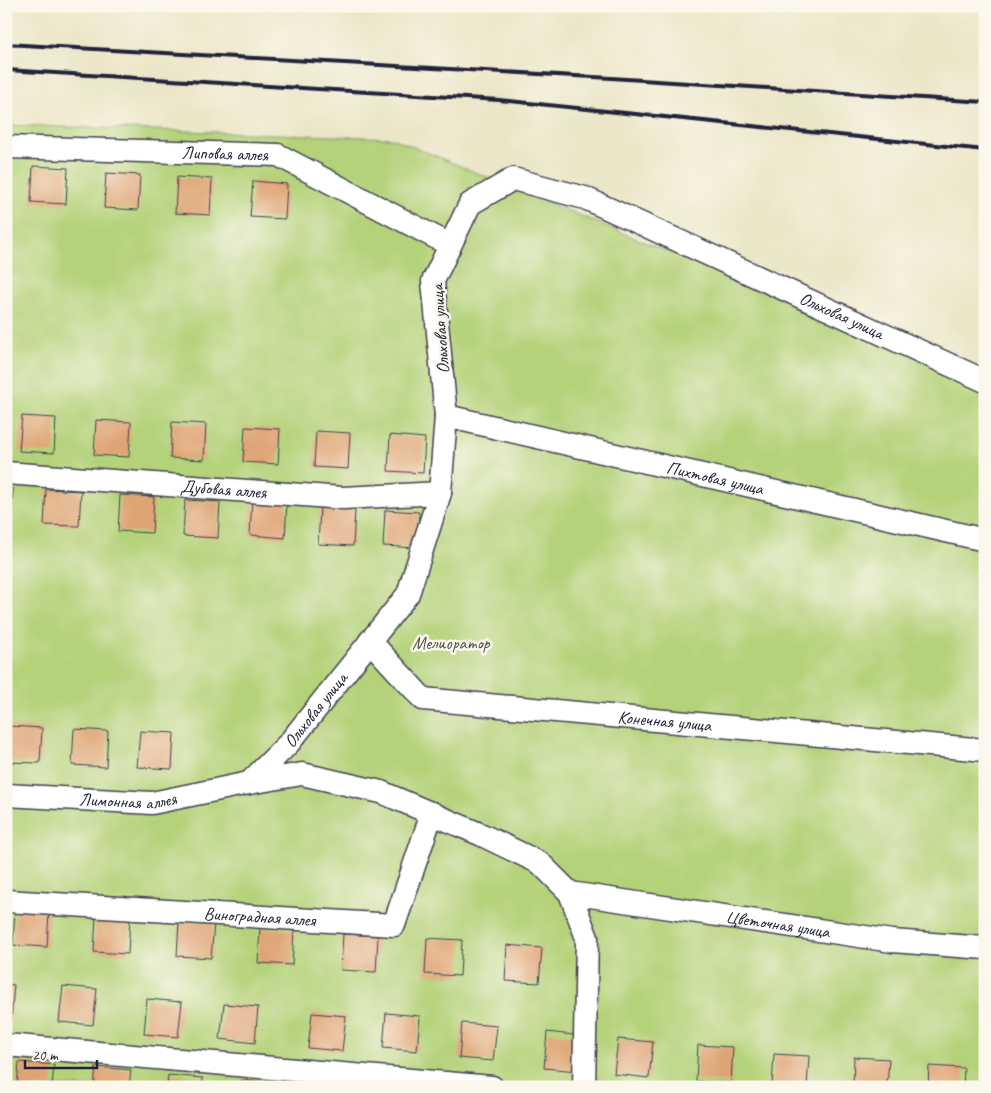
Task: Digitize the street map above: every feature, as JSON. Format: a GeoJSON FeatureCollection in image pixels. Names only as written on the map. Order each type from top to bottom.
{"type":"FeatureCollection","features":[{"type":"Feature","properties":{"kind":"street","name":"Липовая аллея"},"geometry":{"type":"LineString","coordinates":[[6,147],[278,155],[450,245]]}},
{"type":"Feature","properties":{"kind":"street","name":"Ольховая улица"},"geometry":{"type":"LineString","coordinates":[[250,782],[289,743],[408,594],[440,493],[446,416],[433,281],[470,204],[513,179],[585,198],[985,381]]}},
{"type":"Feature","properties":{"kind":"street","name":"Пихтовая улица"},"geometry":{"type":"LineString","coordinates":[[446,416],[985,540]]}},
{"type":"Feature","properties":{"kind":"street","name":"Дубовая аллея"},"geometry":{"type":"LineString","coordinates":[[6,473],[343,498],[440,493]]}},
{"type":"Feature","properties":{"kind":"street","name":"Конечная улица"},"geometry":{"type":"LineString","coordinates":[[370,641],[423,699],[985,750]]}},
{"type":"Feature","properties":{"kind":"street","name":"Лимонная аллея"},"geometry":{"type":"LineString","coordinates":[[6,795],[152,803],[250,782],[302,774],[381,792],[482,835],[540,863],[570,893]]}},
{"type":"Feature","properties":{"kind":"street","name":"Виноградная аллея"},"geometry":{"type":"LineString","coordinates":[[6,901],[394,925],[432,813]]}},
{"type":"Feature","properties":{"kind":"street","name":"Цветочная улица"},"geometry":{"type":"LineString","coordinates":[[570,893],[892,941],[985,948]]}},
{"type":"Feature","properties":{"kind":"street"},"geometry":{"type":"LineString","coordinates":[[570,893],[587,938],[584,1087]]}},
{"type":"Feature","properties":{"kind":"street"},"geometry":{"type":"LineString","coordinates":[[6,1045],[492,1087]]}},
{"type":"Feature","properties":{"kind":"green space","name":"Мелиоратор"},"geometry":{"type":"Polygon","coordinates":[[[6,125],[392,138],[985,382],[985,1087],[6,1087],[6,125]]]}},
{"type":"Feature","properties":{"kind":"building"},"geometry":{"type":"Polygon","coordinates":[[[33,166],[68,168],[66,204],[31,202],[33,166]]]}},
{"type":"Feature","properties":{"kind":"building"},"geometry":{"type":"Polygon","coordinates":[[[106,173],[140,175],[138,210],[104,208],[106,173]]]}},
{"type":"Feature","properties":{"kind":"building"},"geometry":{"type":"Polygon","coordinates":[[[177,177],[212,179],[210,215],[175,213],[177,177]]]}},
{"type":"Feature","properties":{"kind":"building"},"geometry":{"type":"Polygon","coordinates":[[[253,181],[287,184],[285,219],[250,217],[253,181]]]}},
{"type":"Feature","properties":{"kind":"building"},"geometry":{"type":"Polygon","coordinates":[[[22,416],[56,418],[54,453],[19,451],[22,416]]]}},
{"type":"Feature","properties":{"kind":"building"},"geometry":{"type":"Polygon","coordinates":[[[96,420],[131,422],[129,457],[94,455],[96,420]]]}},
{"type":"Feature","properties":{"kind":"building"},"geometry":{"type":"Polygon","coordinates":[[[172,422],[206,424],[204,460],[170,458],[172,422]]]}},
{"type":"Feature","properties":{"kind":"building"},"geometry":{"type":"Polygon","coordinates":[[[245,427],[280,429],[278,464],[243,462],[245,427]]]}},
{"type":"Feature","properties":{"kind":"building"},"geometry":{"type":"Polygon","coordinates":[[[316,431],[350,433],[348,469],[314,467],[316,431]]]}},
{"type":"Feature","properties":{"kind":"building"},"geometry":{"type":"Polygon","coordinates":[[[390,435],[425,438],[423,473],[388,471],[390,435]]]}},
{"type":"Feature","properties":{"kind":"building"},"geometry":{"type":"Polygon","coordinates":[[[6,488],[13,489],[11,524],[6,524],[6,488]]]}},
{"type":"Feature","properties":{"kind":"building"},"geometry":{"type":"Polygon","coordinates":[[[46,489],[81,491],[79,526],[44,525],[46,489]]]}},
{"type":"Feature","properties":{"kind":"building"},"geometry":{"type":"Polygon","coordinates":[[[120,495],[154,497],[152,533],[118,531],[120,495]]]}},
{"type":"Feature","properties":{"kind":"building"},"geometry":{"type":"Polygon","coordinates":[[[185,500],[220,502],[218,538],[183,536],[185,500]]]}},
{"type":"Feature","properties":{"kind":"building"},"geometry":{"type":"Polygon","coordinates":[[[252,500],[287,502],[285,538],[250,535],[252,500]]]}},
{"type":"Feature","properties":{"kind":"building"},"geometry":{"type":"Polygon","coordinates":[[[320,508],[355,510],[353,546],[318,544],[320,508]]]}},
{"type":"Feature","properties":{"kind":"building"},"geometry":{"type":"Polygon","coordinates":[[[385,510],[419,512],[417,548],[383,546],[385,510]]]}},
{"type":"Feature","properties":{"kind":"building"},"geometry":{"type":"Polygon","coordinates":[[[8,726],[42,728],[40,763],[6,762],[8,726]]]}},
{"type":"Feature","properties":{"kind":"building"},"geometry":{"type":"Polygon","coordinates":[[[74,729],[108,731],[106,767],[72,765],[74,729]]]}},
{"type":"Feature","properties":{"kind":"building"},"geometry":{"type":"Polygon","coordinates":[[[140,731],[174,733],[172,769],[137,767],[140,731]]]}},
{"type":"Feature","properties":{"kind":"building"},"geometry":{"type":"Polygon","coordinates":[[[15,909],[49,911],[47,947],[13,945],[15,909]]]}},
{"type":"Feature","properties":{"kind":"building"},"geometry":{"type":"Polygon","coordinates":[[[96,916],[130,918],[128,954],[94,952],[96,916]]]}},
{"type":"Feature","properties":{"kind":"building"},"geometry":{"type":"Polygon","coordinates":[[[179,921],[214,923],[211,958],[177,956],[179,921]]]}},
{"type":"Feature","properties":{"kind":"building"},"geometry":{"type":"Polygon","coordinates":[[[260,928],[294,930],[292,965],[258,963],[260,928]]]}},
{"type":"Feature","properties":{"kind":"building"},"geometry":{"type":"Polygon","coordinates":[[[343,934],[378,936],[376,972],[341,970],[343,934]]]}},
{"type":"Feature","properties":{"kind":"building"},"geometry":{"type":"Polygon","coordinates":[[[427,938],[462,940],[460,976],[425,974],[427,938]]]}},
{"type":"Feature","properties":{"kind":"building"},"geometry":{"type":"Polygon","coordinates":[[[507,945],[542,948],[539,983],[505,981],[507,945]]]}},
{"type":"Feature","properties":{"kind":"building"},"geometry":{"type":"Polygon","coordinates":[[[6,984],[14,985],[11,1020],[6,1020],[6,984]]]}},
{"type":"Feature","properties":{"kind":"building"},"geometry":{"type":"Polygon","coordinates":[[[63,986],[97,989],[93,1025],[59,1022],[63,986]]]}},
{"type":"Feature","properties":{"kind":"building"},"geometry":{"type":"Polygon","coordinates":[[[147,999],[182,1002],[178,1037],[144,1034],[147,999]]]}},
{"type":"Feature","properties":{"kind":"building"},"geometry":{"type":"Polygon","coordinates":[[[224,1004],[258,1007],[255,1043],[220,1039],[224,1004]]]}},
{"type":"Feature","properties":{"kind":"building"},"geometry":{"type":"Polygon","coordinates":[[[312,1013],[346,1016],[342,1051],[308,1048],[312,1013]]]}},
{"type":"Feature","properties":{"kind":"building"},"geometry":{"type":"Polygon","coordinates":[[[386,1013],[420,1016],[417,1051],[383,1048],[386,1013]]]}},
{"type":"Feature","properties":{"kind":"building"},"geometry":{"type":"Polygon","coordinates":[[[462,1023],[497,1026],[493,1061],[459,1058],[462,1023]]]}},
{"type":"Feature","properties":{"kind":"building"},"geometry":{"type":"Polygon","coordinates":[[[547,1032],[582,1036],[578,1071],[544,1068],[547,1032]]]}},
{"type":"Feature","properties":{"kind":"building"},"geometry":{"type":"Polygon","coordinates":[[[618,1039],[653,1042],[649,1078],[614,1074],[618,1039]]]}},
{"type":"Feature","properties":{"kind":"building"},"geometry":{"type":"Polygon","coordinates":[[[698,1045],[733,1047],[731,1083],[696,1081],[698,1045]]]}},
{"type":"Feature","properties":{"kind":"building"},"geometry":{"type":"Polygon","coordinates":[[[774,1054],[809,1056],[807,1087],[772,1087],[774,1054]]]}},
{"type":"Feature","properties":{"kind":"building"},"geometry":{"type":"Polygon","coordinates":[[[854,1057],[889,1059],[887,1087],[853,1087],[854,1057]]]}},
{"type":"Feature","properties":{"kind":"building"},"geometry":{"type":"Polygon","coordinates":[[[19,1062],[54,1065],[52,1087],[17,1087],[19,1062]]]}},
{"type":"Feature","properties":{"kind":"building"},"geometry":{"type":"Polygon","coordinates":[[[929,1066],[964,1068],[963,1087],[928,1087],[929,1066]]]}},
{"type":"Feature","properties":{"kind":"building"},"geometry":{"type":"Polygon","coordinates":[[[96,1067],[131,1070],[129,1087],[94,1087],[96,1067]]]}},
{"type":"Feature","properties":{"kind":"building"},"geometry":{"type":"Polygon","coordinates":[[[168,1075],[203,1078],[202,1087],[167,1087],[168,1075]]]}},
{"type":"Feature","properties":{"kind":"building"},"geometry":{"type":"Polygon","coordinates":[[[242,1080],[276,1083],[276,1087],[241,1087],[242,1080]]]}},
{"type":"Feature","properties":{"kind":"building"},"geometry":{"type":"Polygon","coordinates":[[[320,1083],[348,1085],[348,1087],[320,1087],[320,1083]]]}},
{"type":"Feature","properties":{"kind":"railway"},"geometry":{"type":"LineString","coordinates":[[6,44],[611,78],[985,102]]}},
{"type":"Feature","properties":{"kind":"railway"},"geometry":{"type":"LineString","coordinates":[[6,70],[499,100],[985,150]]}}]}
